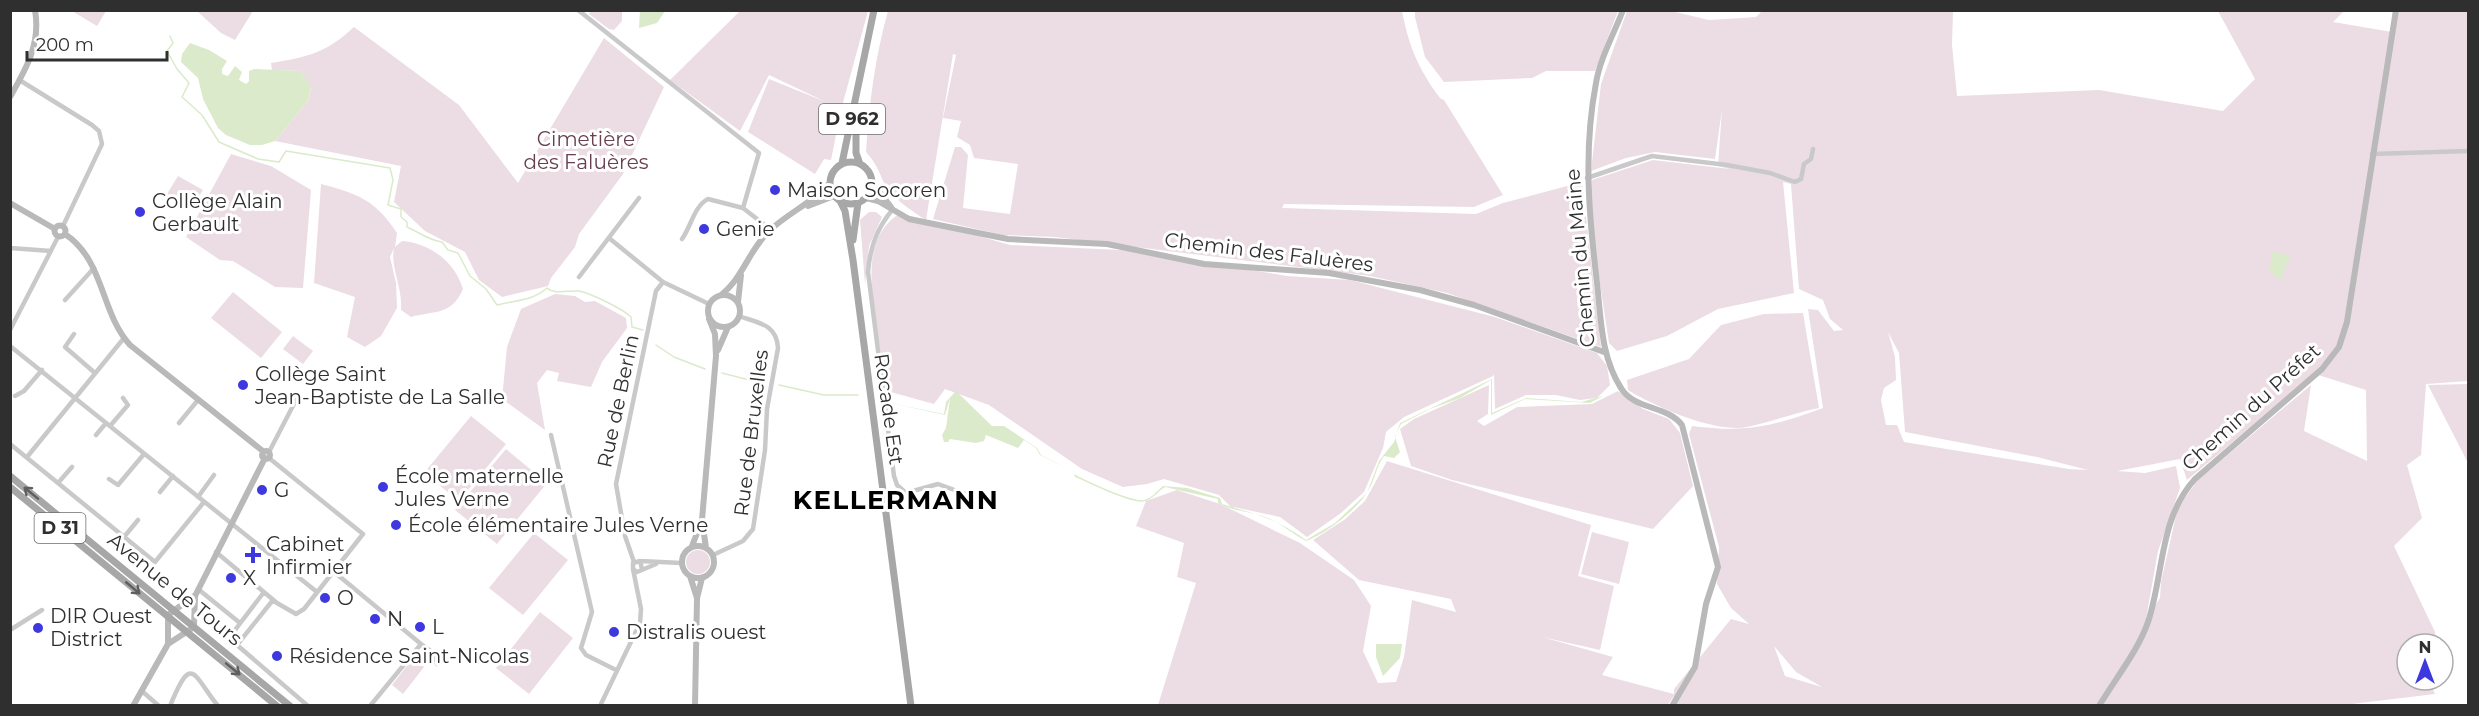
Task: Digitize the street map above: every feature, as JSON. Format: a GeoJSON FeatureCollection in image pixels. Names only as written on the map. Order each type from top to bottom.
{"type":"FeatureCollection","features":[{"type":"Feature","properties":{"kind":"main road","name":"D 962"},"geometry":{"type":"LineString","coordinates":[[842,163],[874,10]]}},
{"type":"Feature","properties":{"kind":"main road","name":"D 962"},"geometry":{"type":"LineString","coordinates":[[859,74],[855,136],[856,153],[860,164]]}},
{"type":"Feature","properties":{"kind":"main road"},"geometry":{"type":"LineString","coordinates":[[842,163],[860,164],[869,171],[872,182],[866,198],[858,203],[837,199],[830,184],[832,172],[842,163]]}},
{"type":"Feature","properties":{"kind":"main road","name":"Rocade Est"},"geometry":{"type":"LineString","coordinates":[[837,199],[845,211],[853,260],[911,705]]}},
{"type":"Feature","properties":{"kind":"main road","name":"Rocade Est"},"geometry":{"type":"LineString","coordinates":[[853,260],[858,203]]}},
{"type":"Feature","properties":{"kind":"main road","name":"Avenue de Tours"},"geometry":{"type":"LineString","coordinates":[[10,476],[290,705]]}},
{"type":"Feature","properties":{"kind":"main road","name":"Avenue de Tours"},"geometry":{"type":"LineString","coordinates":[[10,487],[277,705]]}},
{"type":"Feature","properties":{"kind":"street"},"geometry":{"type":"LineString","coordinates":[[11,93],[21,81],[34,51],[35,10]]}},
{"type":"Feature","properties":{"kind":"street"},"geometry":{"type":"LineString","coordinates":[[578,10],[759,153],[743,208]]}},
{"type":"Feature","properties":{"kind":"street","name":"Chemin du Maine"},"geometry":{"type":"LineString","coordinates":[[1623,10],[1596,81],[1587,178],[1604,352],[1622,390],[1629,398],[1669,414],[1682,425],[1716,557],[1716,576],[1709,592],[1695,667],[1672,705]]}},
{"type":"Feature","properties":{"kind":"street","name":"Chemin du Préfet"},"geometry":{"type":"LineString","coordinates":[[2099,705],[2147,625],[2162,553],[2182,495],[2195,479],[2316,375],[2339,347],[2347,322],[2396,10]]}},
{"type":"Feature","properties":{"kind":"street"},"geometry":{"type":"LineString","coordinates":[[10,330],[61,236],[63,226],[102,144],[102,138],[92,124],[21,81]]}},
{"type":"Feature","properties":{"kind":"street"},"geometry":{"type":"LineString","coordinates":[[1587,178],[1652,156],[1727,165],[1770,173],[1795,182],[1802,177],[1804,164],[1811,159],[1813,149]]}},
{"type":"Feature","properties":{"kind":"street"},"geometry":{"type":"LineString","coordinates":[[2372,154],[2469,151]]}},
{"type":"Feature","properties":{"kind":"street","name":"Chemin des Faluères"},"geometry":{"type":"LineString","coordinates":[[872,182],[892,208]]}},
{"type":"Feature","properties":{"kind":"street"},"geometry":{"type":"LineString","coordinates":[[709,304],[721,295],[742,272],[755,248],[770,230],[802,208],[830,184]]}},
{"type":"Feature","properties":{"kind":"street"},"geometry":{"type":"LineString","coordinates":[[579,277],[639,198]]}},
{"type":"Feature","properties":{"kind":"street"},"geometry":{"type":"LineString","coordinates":[[682,239],[703,201],[713,198],[743,208],[770,230]]}},
{"type":"Feature","properties":{"kind":"street","name":"Chemin des Faluères"},"geometry":{"type":"LineString","coordinates":[[866,198],[892,208],[909,219],[1008,239],[1083,241],[1227,267],[1352,276],[1449,297],[1604,352]]}},
{"type":"Feature","properties":{"kind":"street"},"geometry":{"type":"LineString","coordinates":[[802,208],[837,199]]}},
{"type":"Feature","properties":{"kind":"street"},"geometry":{"type":"LineString","coordinates":[[10,203],[55,229],[85,253],[94,268],[114,324],[124,338],[363,534],[317,592],[296,614],[273,600],[216,552]]}},
{"type":"Feature","properties":{"kind":"street"},"geometry":{"type":"LineString","coordinates":[[892,208],[879,228],[871,247],[868,272],[894,476],[901,490],[906,492],[938,484],[971,496]]}},
{"type":"Feature","properties":{"kind":"street"},"geometry":{"type":"LineString","coordinates":[[55,229],[63,226]]}},
{"type":"Feature","properties":{"kind":"street"},"geometry":{"type":"LineString","coordinates":[[609,238],[663,282],[709,304]]}},
{"type":"Feature","properties":{"kind":"street"},"geometry":{"type":"LineString","coordinates":[[10,248],[51,251]]}},
{"type":"Feature","properties":{"kind":"street"},"geometry":{"type":"LineString","coordinates":[[65,300],[94,268]]}},
{"type":"Feature","properties":{"kind":"street"},"geometry":{"type":"LineString","coordinates":[[716,356],[728,327],[739,316],[738,302],[742,272]]}},
{"type":"Feature","properties":{"kind":"street","name":"Rue de Berlin"},"geometry":{"type":"LineString","coordinates":[[641,570],[624,536],[616,484],[656,291],[663,282]]}},
{"type":"Feature","properties":{"kind":"street"},"geometry":{"type":"LineString","coordinates":[[721,295],[730,296],[738,302]]}},
{"type":"Feature","properties":{"kind":"street"},"geometry":{"type":"LineString","coordinates":[[695,705],[697,598],[702,578],[712,569],[713,555],[706,548],[702,520],[716,356],[715,334],[709,319],[709,304]]}},
{"type":"Feature","properties":{"kind":"street","name":"Rue de Bruxelles"},"geometry":{"type":"LineString","coordinates":[[713,555],[743,540],[753,529],[765,450],[767,409],[778,348],[778,339],[770,327],[739,316]]}},
{"type":"Feature","properties":{"kind":"street"},"geometry":{"type":"LineString","coordinates":[[709,319],[717,326],[728,327]]}},
{"type":"Feature","properties":{"kind":"street"},"geometry":{"type":"LineString","coordinates":[[74,334],[65,347],[95,373]]}},
{"type":"Feature","properties":{"kind":"street"},"geometry":{"type":"LineString","coordinates":[[27,457],[124,338]]}},
{"type":"Feature","properties":{"kind":"street"},"geometry":{"type":"LineString","coordinates":[[10,346],[317,592]]}},
{"type":"Feature","properties":{"kind":"street"},"geometry":{"type":"LineString","coordinates":[[15,396],[24,392],[42,370]]}},
{"type":"Feature","properties":{"kind":"street"},"geometry":{"type":"LineString","coordinates":[[96,435],[128,405],[123,398]]}},
{"type":"Feature","properties":{"kind":"street"},"geometry":{"type":"LineString","coordinates":[[179,423],[198,400]]}},
{"type":"Feature","properties":{"kind":"street"},"geometry":{"type":"LineString","coordinates":[[168,644],[194,627],[193,611],[196,592],[296,400]]}},
{"type":"Feature","properties":{"kind":"street"},"geometry":{"type":"LineString","coordinates":[[551,435],[592,612],[581,648],[586,655],[616,670]]}},
{"type":"Feature","properties":{"kind":"street"},"geometry":{"type":"LineString","coordinates":[[10,444],[155,562],[204,502]]}},
{"type":"Feature","properties":{"kind":"street"},"geometry":{"type":"LineString","coordinates":[[109,479],[118,485],[144,454]]}},
{"type":"Feature","properties":{"kind":"street"},"geometry":{"type":"LineString","coordinates":[[58,483],[72,467]]}},
{"type":"Feature","properties":{"kind":"street"},"geometry":{"type":"LineString","coordinates":[[160,492],[173,476]]}},
{"type":"Feature","properties":{"kind":"street"},"geometry":{"type":"LineString","coordinates":[[198,497],[214,476]]}},
{"type":"Feature","properties":{"kind":"street"},"geometry":{"type":"LineString","coordinates":[[124,537],[138,520]]}},
{"type":"Feature","properties":{"kind":"street"},"geometry":{"type":"LineString","coordinates":[[681,563],[684,553],[692,546],[702,520]]}},
{"type":"Feature","properties":{"kind":"street"},"geometry":{"type":"LineString","coordinates":[[692,546],[706,548]]}},
{"type":"Feature","properties":{"kind":"street"},"geometry":{"type":"LineString","coordinates":[[600,705],[640,624],[640,609],[633,569],[637,562],[681,563]]}},
{"type":"Feature","properties":{"kind":"street"},"geometry":{"type":"LineString","coordinates":[[681,563],[690,576],[697,598]]}},
{"type":"Feature","properties":{"kind":"street"},"geometry":{"type":"LineString","coordinates":[[633,569],[641,570],[656,564]]}},
{"type":"Feature","properties":{"kind":"street"},"geometry":{"type":"LineString","coordinates":[[635,583],[641,570]]}},
{"type":"Feature","properties":{"kind":"street"},"geometry":{"type":"LineString","coordinates":[[333,571],[435,654],[437,664]]}},
{"type":"Feature","properties":{"kind":"street"},"geometry":{"type":"LineString","coordinates":[[690,576],[702,578]]}},
{"type":"Feature","properties":{"kind":"street"},"geometry":{"type":"LineString","coordinates":[[133,705],[143,692],[168,644],[169,632],[166,622],[168,615],[196,592]]}},
{"type":"Feature","properties":{"kind":"street"},"geometry":{"type":"LineString","coordinates":[[196,592],[240,623]]}},
{"type":"Feature","properties":{"kind":"street"},"geometry":{"type":"LineString","coordinates":[[264,592],[235,630],[237,645],[308,705]]}},
{"type":"Feature","properties":{"kind":"street"},"geometry":{"type":"LineString","coordinates":[[237,645],[273,600]]}},
{"type":"Feature","properties":{"kind":"street"},"geometry":{"type":"LineString","coordinates":[[183,605],[193,611]]}},
{"type":"Feature","properties":{"kind":"street"},"geometry":{"type":"LineString","coordinates":[[10,630],[42,610]]}},
{"type":"Feature","properties":{"kind":"street"},"geometry":{"type":"LineString","coordinates":[[169,632],[177,638]]}},
{"type":"Feature","properties":{"kind":"street"},"geometry":{"type":"LineString","coordinates":[[370,705],[421,644]]}},
{"type":"Feature","properties":{"kind":"street"},"geometry":{"type":"LineString","coordinates":[[170,705],[182,677],[192,674],[199,677],[218,705]]}},
{"type":"Feature","properties":{"kind":"street"},"geometry":{"type":"LineString","coordinates":[[143,692],[159,705]]}},
{"type":"Feature","properties":{"kind":"green space"},"geometry":{"type":"Polygon","coordinates":[[[591,10],[622,11],[622,21],[614,30],[609,29],[589,14],[591,10]]]}},
{"type":"Feature","properties":{"kind":"green space"},"geometry":{"type":"Polygon","coordinates":[[[1415,10],[1618,11],[1595,71],[1546,71],[1532,78],[1444,82],[1425,57],[1415,10]]]}},
{"type":"Feature","properties":{"kind":"green space"},"geometry":{"type":"Polygon","coordinates":[[[1763,10],[1953,11],[1952,45],[1957,96],[2099,90],[2223,111],[2255,79],[2218,11],[2344,11],[2333,22],[2392,32],[2396,11],[2468,11],[2468,381],[2426,384],[2421,455],[2407,465],[2422,518],[2394,546],[2435,632],[2395,632],[2395,692],[2434,692],[2435,694],[2335,706],[1674,706],[1674,696],[1667,706],[1158,705],[1196,583],[1177,577],[1184,543],[1136,526],[1146,501],[1177,490],[1220,504],[1300,543],[1354,580],[1371,606],[1363,651],[1378,683],[1396,682],[1404,657],[1412,600],[1456,612],[1451,599],[1359,580],[1313,540],[1344,520],[1365,501],[1387,461],[1591,525],[1578,576],[1614,586],[1600,650],[1542,637],[1613,657],[1602,675],[1674,694],[1674,689],[1731,619],[1749,624],[1731,608],[1717,584],[1719,547],[1689,434],[1692,426],[1729,429],[1759,427],[1823,408],[1808,309],[1818,310],[1834,331],[1843,330],[1830,319],[1823,300],[1799,289],[1791,184],[1783,182],[1794,293],[1718,309],[1667,336],[1617,351],[1609,343],[1589,211],[1592,180],[1653,160],[1730,169],[1718,166],[1722,109],[1715,159],[1655,152],[1626,158],[1591,171],[1601,84],[1627,11],[1671,11],[1709,20],[1756,17],[1763,10]],[[1888,332],[1895,357],[1896,380],[1884,388],[1881,400],[1886,425],[1897,425],[1904,442],[2069,469],[2088,470],[2037,457],[1905,432],[1899,353],[1888,332]],[[2315,374],[2187,480],[2180,459],[2117,471],[2145,473],[2176,466],[2180,488],[2158,551],[2146,619],[2160,598],[2161,582],[2178,507],[2198,480],[2311,385],[2304,431],[2367,461],[2366,390],[2315,374]],[[1774,646],[1785,676],[1822,687],[1796,672],[1774,646]]]}},
{"type":"Feature","properties":{"kind":"green space"},"geometry":{"type":"Polygon","coordinates":[[[72,11],[106,11],[97,26],[72,11]]]}},
{"type":"Feature","properties":{"kind":"green space"},"geometry":{"type":"Polygon","coordinates":[[[197,11],[253,11],[235,40],[221,33],[197,11]]]}},
{"type":"Feature","properties":{"kind":"green space"},"geometry":{"type":"Polygon","coordinates":[[[740,11],[868,11],[841,110],[831,160],[824,159],[815,174],[748,132],[769,79],[826,102],[769,75],[740,131],[670,80],[740,11]]]}},
{"type":"Feature","properties":{"kind":"green space"},"geometry":{"type":"Polygon","coordinates":[[[888,11],[1402,11],[1411,46],[1420,67],[1440,98],[1444,100],[1503,195],[1474,207],[1284,204],[1282,208],[1476,214],[1503,203],[1582,182],[1601,347],[1447,293],[1370,276],[1055,237],[1003,235],[933,219],[955,147],[961,147],[968,155],[963,208],[1010,214],[1018,164],[974,158],[970,145],[957,137],[961,121],[943,118],[956,55],[953,54],[926,220],[891,193],[866,152],[873,81],[888,11]]]}},
{"type":"Feature","properties":{"kind":"green space","name":"Cimetière des Faluères"},"geometry":{"type":"Polygon","coordinates":[[[354,27],[459,105],[518,183],[604,38],[664,87],[623,174],[579,234],[575,247],[551,278],[548,286],[502,297],[479,280],[465,252],[425,231],[394,202],[401,166],[275,141],[308,101],[311,88],[301,71],[272,70],[271,63],[316,52],[334,43],[354,27]]]}},
{"type":"Feature","properties":{"kind":"green space"},"geometry":{"type":"Polygon","coordinates":[[[231,154],[271,166],[311,190],[303,288],[275,287],[233,261],[220,260],[186,237],[231,154]]]}},
{"type":"Feature","properties":{"kind":"green space"},"geometry":{"type":"Polygon","coordinates":[[[178,176],[203,190],[192,208],[167,194],[178,176]]]}},
{"type":"Feature","properties":{"kind":"green space"},"geometry":{"type":"Polygon","coordinates":[[[321,184],[356,195],[373,206],[397,233],[395,247],[402,241],[412,243],[431,250],[448,262],[463,289],[453,304],[442,310],[411,317],[401,310],[394,248],[390,257],[396,283],[397,308],[381,336],[365,347],[347,337],[355,297],[314,283],[321,184]]]}},
{"type":"Feature","properties":{"kind":"green space"},"geometry":{"type":"Polygon","coordinates":[[[869,212],[876,212],[882,217],[869,246],[865,284],[860,220],[869,212]]]}},
{"type":"Feature","properties":{"kind":"green space"},"geometry":{"type":"Polygon","coordinates":[[[900,213],[1010,245],[1143,251],[1287,276],[1350,280],[1495,317],[1597,353],[1607,366],[1610,385],[1597,398],[1580,400],[1556,395],[1526,395],[1495,409],[1494,374],[1404,417],[1386,432],[1383,448],[1364,492],[1341,513],[1307,537],[1280,517],[1234,507],[1233,509],[1219,495],[1164,479],[1123,487],[1082,469],[989,405],[945,389],[934,404],[887,391],[873,297],[872,260],[875,246],[882,232],[888,223],[900,213]]]}},
{"type":"Feature","properties":{"kind":"green space"},"geometry":{"type":"Polygon","coordinates":[[[233,292],[282,332],[261,358],[211,318],[233,292]]]}},
{"type":"Feature","properties":{"kind":"green space"},"geometry":{"type":"Polygon","coordinates":[[[555,294],[575,296],[585,302],[595,301],[626,318],[627,328],[602,362],[591,387],[557,381],[559,373],[547,370],[537,383],[545,430],[502,399],[507,347],[521,309],[555,294]]]}},
{"type":"Feature","properties":{"kind":"green space"},"geometry":{"type":"Polygon","coordinates":[[[1803,313],[1819,408],[1756,425],[1734,428],[1686,417],[1628,390],[1627,380],[1689,359],[1721,325],[1764,314],[1803,313]]]}},
{"type":"Feature","properties":{"kind":"green space"},"geometry":{"type":"Polygon","coordinates":[[[293,336],[313,351],[303,364],[283,349],[293,336]]]}},
{"type":"Feature","properties":{"kind":"green space"},"geometry":{"type":"Polygon","coordinates":[[[2468,384],[2468,463],[2428,385],[2468,384]]]}},
{"type":"Feature","properties":{"kind":"green space"},"geometry":{"type":"Polygon","coordinates":[[[1489,385],[1488,414],[1477,421],[1484,426],[1517,407],[1592,404],[1618,391],[1643,409],[1669,419],[1680,433],[1693,486],[1653,529],[1452,480],[1411,466],[1400,429],[1414,419],[1489,385]]]}},
{"type":"Feature","properties":{"kind":"green space"},"geometry":{"type":"Polygon","coordinates":[[[471,416],[506,444],[459,501],[424,473],[471,416]]]}},
{"type":"Feature","properties":{"kind":"green space"},"geometry":{"type":"Polygon","coordinates":[[[506,449],[547,483],[497,544],[455,510],[506,449]]]}},
{"type":"Feature","properties":{"kind":"green space"},"geometry":{"type":"Polygon","coordinates":[[[1592,532],[1629,542],[1619,584],[1581,574],[1592,532]]]}},
{"type":"Feature","properties":{"kind":"green space"},"geometry":{"type":"Polygon","coordinates":[[[534,533],[568,560],[523,615],[489,588],[534,533]]]}},
{"type":"Feature","properties":{"kind":"green space"},"geometry":{"type":"Polygon","coordinates":[[[698,550],[707,553],[710,562],[707,571],[698,574],[689,571],[686,562],[689,553],[698,550]]]}},
{"type":"Feature","properties":{"kind":"green space"},"geometry":{"type":"Polygon","coordinates":[[[540,612],[573,638],[529,694],[496,668],[540,612]]]}},
{"type":"Feature","properties":{"kind":"green space"},"geometry":{"type":"Polygon","coordinates":[[[413,658],[424,667],[403,694],[392,685],[413,658]]]}},
{"type":"Feature","properties":{"kind":"shaded area"},"geometry":{"type":"Polygon","coordinates":[[[640,10],[665,11],[657,23],[639,28],[640,10]]]}},
{"type":"Feature","properties":{"kind":"shaded area"},"geometry":{"type":"Polygon","coordinates":[[[190,43],[209,50],[227,61],[222,74],[228,76],[235,66],[242,72],[239,80],[246,84],[249,81],[249,71],[254,69],[301,71],[311,87],[308,101],[275,141],[262,145],[250,145],[226,135],[218,128],[203,99],[198,78],[181,62],[182,54],[190,43]]]}},
{"type":"Feature","properties":{"kind":"shaded area"},"geometry":{"type":"Polygon","coordinates":[[[2273,251],[2290,256],[2280,281],[2269,270],[2273,251]]]}},
{"type":"Feature","properties":{"kind":"shaded area"},"geometry":{"type":"Polygon","coordinates":[[[1492,379],[1492,413],[1526,398],[1581,402],[1603,396],[1590,403],[1525,399],[1491,415],[1491,380],[1460,398],[1430,409],[1401,424],[1397,433],[1400,423],[1492,379]]]}},
{"type":"Feature","properties":{"kind":"shaded area"},"geometry":{"type":"Polygon","coordinates":[[[956,391],[992,426],[1004,426],[1037,448],[1041,455],[1073,471],[1040,455],[1036,448],[1024,440],[1018,448],[986,435],[984,441],[976,443],[950,439],[944,442],[942,435],[946,428],[950,398],[945,415],[890,403],[944,414],[946,402],[956,391]]]}},
{"type":"Feature","properties":{"kind":"shaded area"},"geometry":{"type":"Polygon","coordinates":[[[1395,438],[1400,452],[1394,458],[1384,456],[1367,492],[1379,461],[1395,438]]]}},
{"type":"Feature","properties":{"kind":"shaded area"},"geometry":{"type":"Polygon","coordinates":[[[1074,474],[1109,490],[1139,500],[1150,498],[1163,486],[1187,488],[1220,498],[1222,504],[1254,514],[1224,506],[1218,503],[1218,499],[1165,487],[1146,501],[1140,502],[1112,493],[1075,477],[1074,474]]]}},
{"type":"Feature","properties":{"kind":"shaded area"},"geometry":{"type":"Polygon","coordinates":[[[1366,494],[1357,506],[1340,520],[1306,541],[1277,523],[1306,540],[1335,523],[1366,494]]]}},
{"type":"Feature","properties":{"kind":"shaded area"},"geometry":{"type":"Polygon","coordinates":[[[1376,644],[1402,644],[1400,658],[1383,676],[1376,657],[1376,644]]]}},
{"type":"Feature","properties":{"kind":"waterway"},"geometry":{"type":"LineString","coordinates":[[170,36],[173,43],[167,51],[177,69],[189,83],[182,97],[202,115],[219,142],[258,159],[279,162],[286,151],[390,168],[393,180],[388,205],[401,209],[401,217],[407,222],[407,227],[428,238],[442,242],[448,250],[458,253],[470,276],[486,289],[497,305],[530,298],[547,288],[558,292],[579,291],[621,310],[631,317],[632,327],[643,330]]}},
{"type":"Feature","properties":{"kind":"waterway"},"geometry":{"type":"LineString","coordinates":[[656,345],[674,357],[705,369]]}},
{"type":"Feature","properties":{"kind":"waterway"},"geometry":{"type":"LineString","coordinates":[[722,373],[765,384]]}},
{"type":"Feature","properties":{"kind":"waterway"},"geometry":{"type":"LineString","coordinates":[[779,385],[824,395],[858,395]]}},
{"type":"Feature","properties":{"kind":"place","name":"Maison Socoren"},"geometry":{"type":"Point","coordinates":[775,190]}},
{"type":"Feature","properties":{"kind":"place","name":"Collège Alain Gerbault"},"geometry":{"type":"Point","coordinates":[140,212]}},
{"type":"Feature","properties":{"kind":"place","name":"Genie"},"geometry":{"type":"Point","coordinates":[704,229]}},
{"type":"Feature","properties":{"kind":"place","name":"Collège Saint Jean-Baptiste de La Salle"},"geometry":{"type":"Point","coordinates":[243,385]}},
{"type":"Feature","properties":{"kind":"place","name":"École maternelle Jules Verne"},"geometry":{"type":"Point","coordinates":[383,487]}},
{"type":"Feature","properties":{"kind":"place","name":"G"},"geometry":{"type":"Point","coordinates":[262,490]}},
{"type":"Feature","properties":{"kind":"place","name":"École élémentaire Jules Verne"},"geometry":{"type":"Point","coordinates":[396,525]}},
{"type":"Feature","properties":{"kind":"place","name":"Cabinet Infirmier"},"geometry":{"type":"Point","coordinates":[253,555]}},
{"type":"Feature","properties":{"kind":"place","name":"X"},"geometry":{"type":"Point","coordinates":[231,578]}},
{"type":"Feature","properties":{"kind":"place","name":"O"},"geometry":{"type":"Point","coordinates":[325,598]}},
{"type":"Feature","properties":{"kind":"place","name":"N"},"geometry":{"type":"Point","coordinates":[375,619]}},
{"type":"Feature","properties":{"kind":"place","name":"L"},"geometry":{"type":"Point","coordinates":[420,627]}},
{"type":"Feature","properties":{"kind":"place","name":"DIR Ouest District"},"geometry":{"type":"Point","coordinates":[38,628]}},
{"type":"Feature","properties":{"kind":"place","name":"Distralis ouest"},"geometry":{"type":"Point","coordinates":[614,632]}},
{"type":"Feature","properties":{"kind":"place","name":"Résidence Saint-Nicolas"},"geometry":{"type":"Point","coordinates":[277,656]}},
{"type":"Feature","properties":{"kind":"district","name":"KELLERMANN"},"geometry":{"type":"Point","coordinates":[896,500]}}]}
